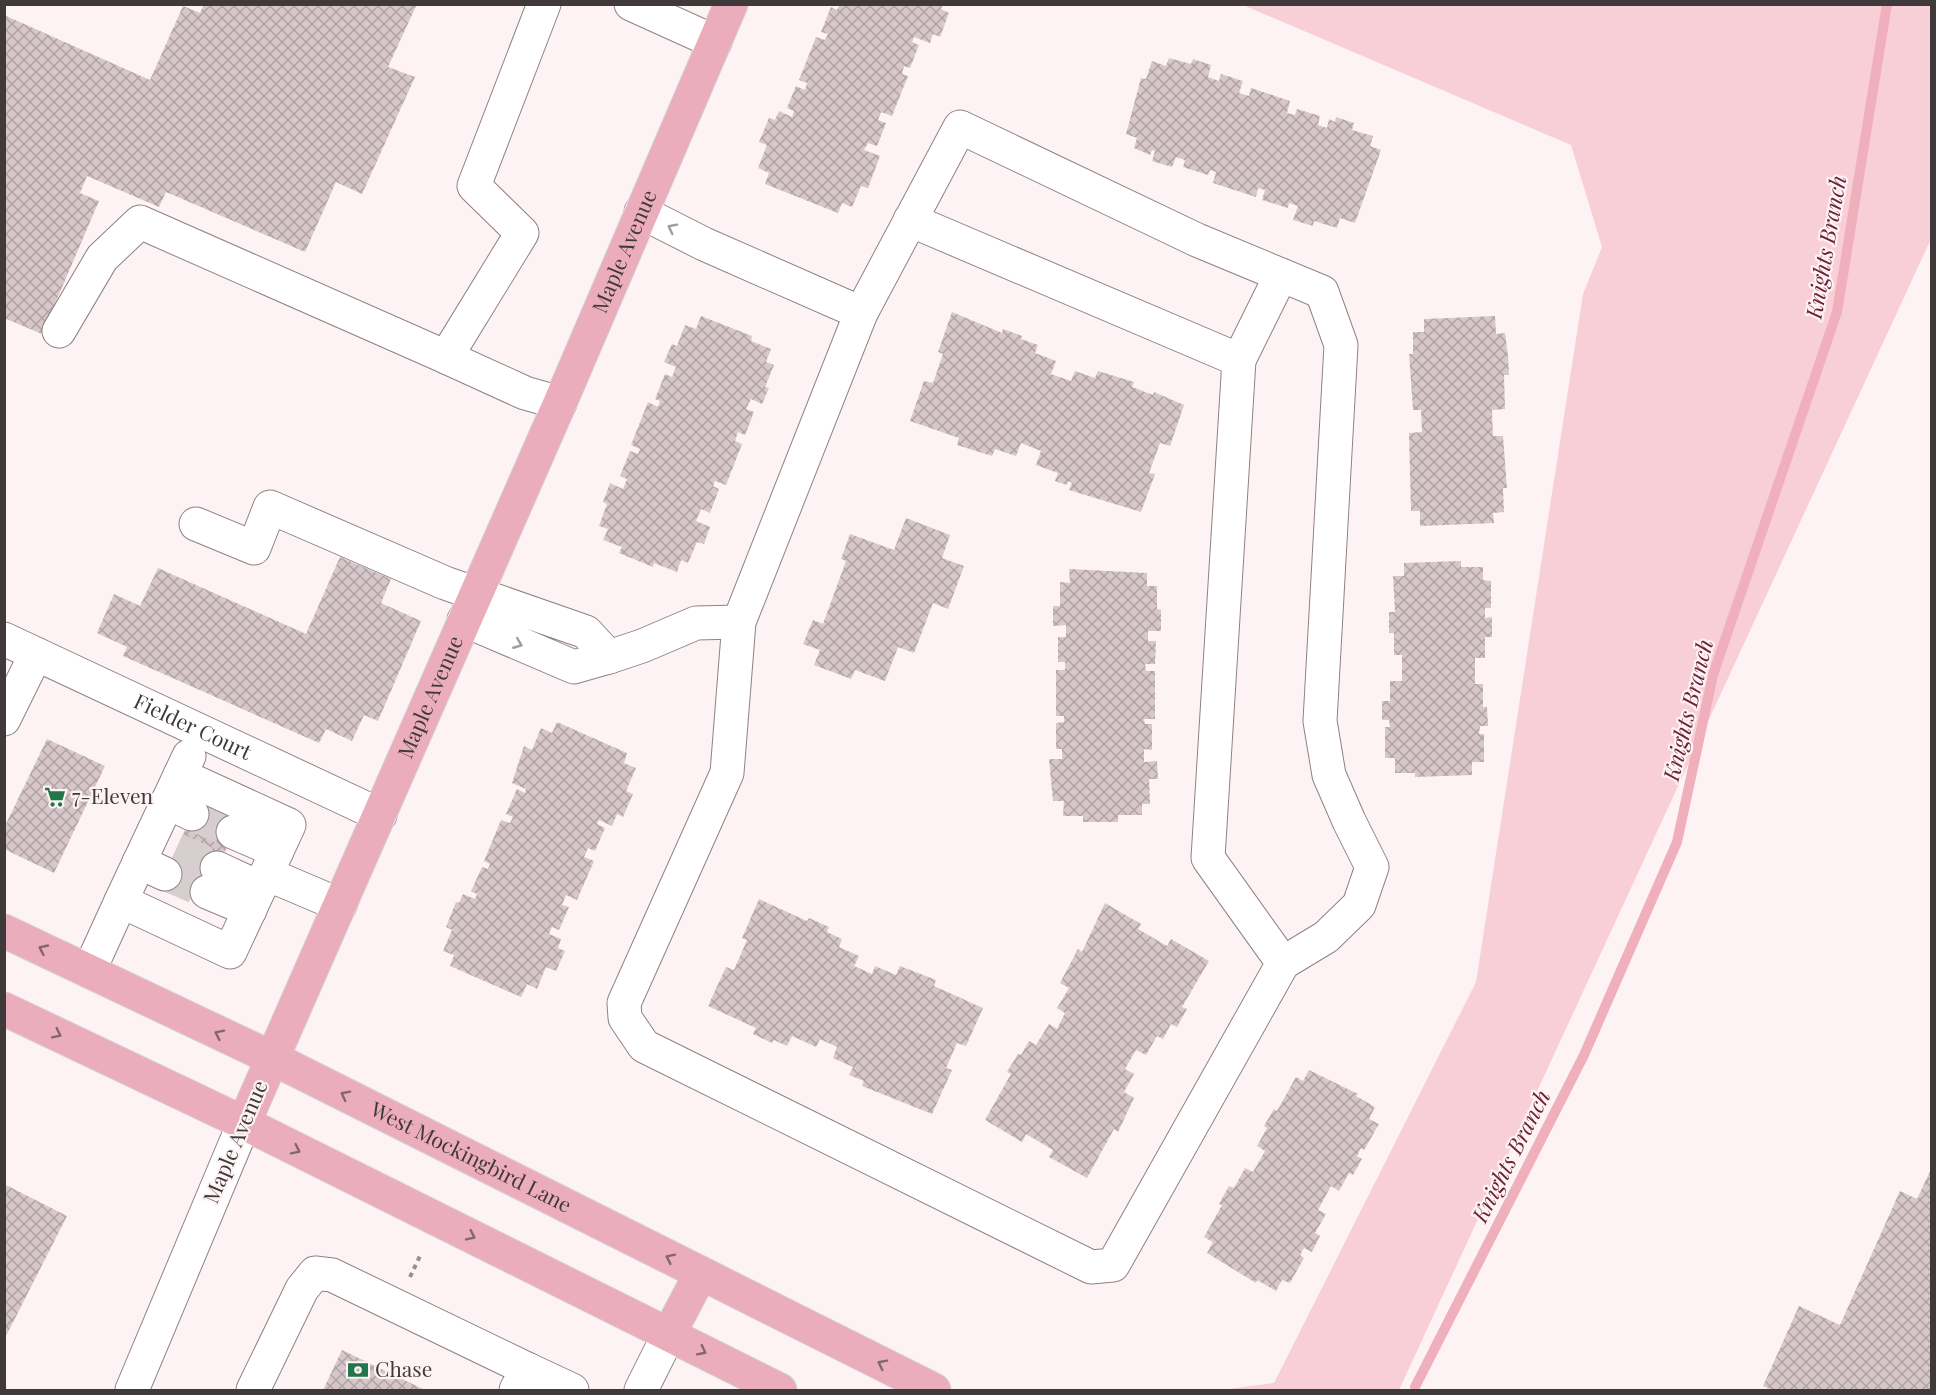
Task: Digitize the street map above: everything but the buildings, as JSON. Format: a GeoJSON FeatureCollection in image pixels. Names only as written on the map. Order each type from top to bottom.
{"type":"FeatureCollection","features":[{"type":"Feature","properties":{"kind":"main road","name":"Maple Avenue"},"geometry":{"type":"LineString","coordinates":[[244,1123],[560,403],[731,4]]}},
{"type":"Feature","properties":{"kind":"main road","name":"West Mockingbird Lane"},"geometry":{"type":"LineString","coordinates":[[4,931],[272,1058],[934,1390]]}},
{"type":"Feature","properties":{"kind":"main road"},"geometry":{"type":"LineString","coordinates":[[4,1009],[244,1123],[780,1390]]}},
{"type":"Feature","properties":{"kind":"main road"},"geometry":{"type":"LineString","coordinates":[[669,1334],[701,1273]]}},
{"type":"Feature","properties":{"kind":"street"},"geometry":{"type":"LineString","coordinates":[[446,357],[522,233],[474,186],[544,4]]}},
{"type":"Feature","properties":{"kind":"street"},"geometry":{"type":"LineString","coordinates":[[631,4],[715,42]]}},
{"type":"Feature","properties":{"kind":"street"},"geometry":{"type":"LineString","coordinates":[[960,127],[1197,240],[1281,275],[1322,292],[1341,345],[1320,721],[1329,775],[1372,867],[1359,905],[1326,937],[1283,963],[1113,1265],[1092,1267],[644,1046],[625,1018],[624,1003],[727,773],[739,622],[861,313],[960,127]]}},
{"type":"Feature","properties":{"kind":"street"},"geometry":{"type":"LineString","coordinates":[[641,212],[704,244],[861,313]]}},
{"type":"Feature","properties":{"kind":"street"},"geometry":{"type":"LineString","coordinates":[[910,220],[1239,360]]}},
{"type":"Feature","properties":{"kind":"street"},"geometry":{"type":"LineString","coordinates":[[59,331],[102,258],[140,222],[525,393],[560,403]]}},
{"type":"Feature","properties":{"kind":"street"},"geometry":{"type":"LineString","coordinates":[[1281,275],[1239,360],[1208,858],[1283,963]]}},
{"type":"Feature","properties":{"kind":"street"},"geometry":{"type":"LineString","coordinates":[[196,524],[254,548],[270,507],[470,607],[516,606],[586,632],[609,657],[696,623],[739,622]]}},
{"type":"Feature","properties":{"kind":"street","name":"Fielder Court"},"geometry":{"type":"LineString","coordinates":[[4,639],[380,815]]}},
{"type":"Feature","properties":{"kind":"street"},"geometry":{"type":"LineString","coordinates":[[4,719],[36,654]]}},
{"type":"Feature","properties":{"kind":"street"},"geometry":{"type":"LineString","coordinates":[[89,970],[122,901],[158,856],[201,731]]}},
{"type":"Feature","properties":{"kind":"street"},"geometry":{"type":"LineString","coordinates":[[122,901],[230,952],[289,825],[180,797]]}},
{"type":"Feature","properties":{"kind":"street"},"geometry":{"type":"LineString","coordinates":[[233,832],[263,881]]}},
{"type":"Feature","properties":{"kind":"street"},"geometry":{"type":"LineString","coordinates":[[212,880],[263,881],[340,905]]}},
{"type":"Feature","properties":{"kind":"street","name":"Maple Avenue"},"geometry":{"type":"LineString","coordinates":[[132,1390],[244,1123]]}},
{"type":"Feature","properties":{"kind":"street"},"geometry":{"type":"LineString","coordinates":[[256,1384],[302,1289],[315,1273],[332,1275],[522,1380],[572,1390]]}},
{"type":"Feature","properties":{"kind":"street"},"geometry":{"type":"LineString","coordinates":[[642,1390],[669,1334]]}},
{"type":"Feature","properties":{"kind":"path"},"geometry":{"type":"LineString","coordinates":[[409,1278],[420,1256]]}},
{"type":"Feature","properties":{"kind":"shaded area"},"geometry":{"type":"Polygon","coordinates":[[[1243,5],[1931,5],[1931,239],[1399,1390],[1221,1390],[1274,1383],[1476,982],[1583,294],[1602,247],[1571,145],[1243,5]]]}},
{"type":"Feature","properties":{"kind":"waterway","name":"Knights Branch"},"geometry":{"type":"LineString","coordinates":[[1415,1387],[1584,1055],[1677,842],[1713,675],[1837,312],[1887,4]]}},
{"type":"Feature","properties":{"kind":"tunnel"},"geometry":{"type":"LineString","coordinates":[[192,814],[233,832]]}},
{"type":"Feature","properties":{"kind":"tunnel"},"geometry":{"type":"LineString","coordinates":[[176,849],[217,868]]}},
{"type":"Feature","properties":{"kind":"tunnel"},"geometry":{"type":"LineString","coordinates":[[165,874],[207,892]]}},
{"type":"Feature","properties":{"kind":"place","name":"7-Eleven"},"geometry":{"type":"Point","coordinates":[55,797]}},
{"type":"Feature","properties":{"kind":"place","name":"Chase"},"geometry":{"type":"Point","coordinates":[358,1370]}}]}
